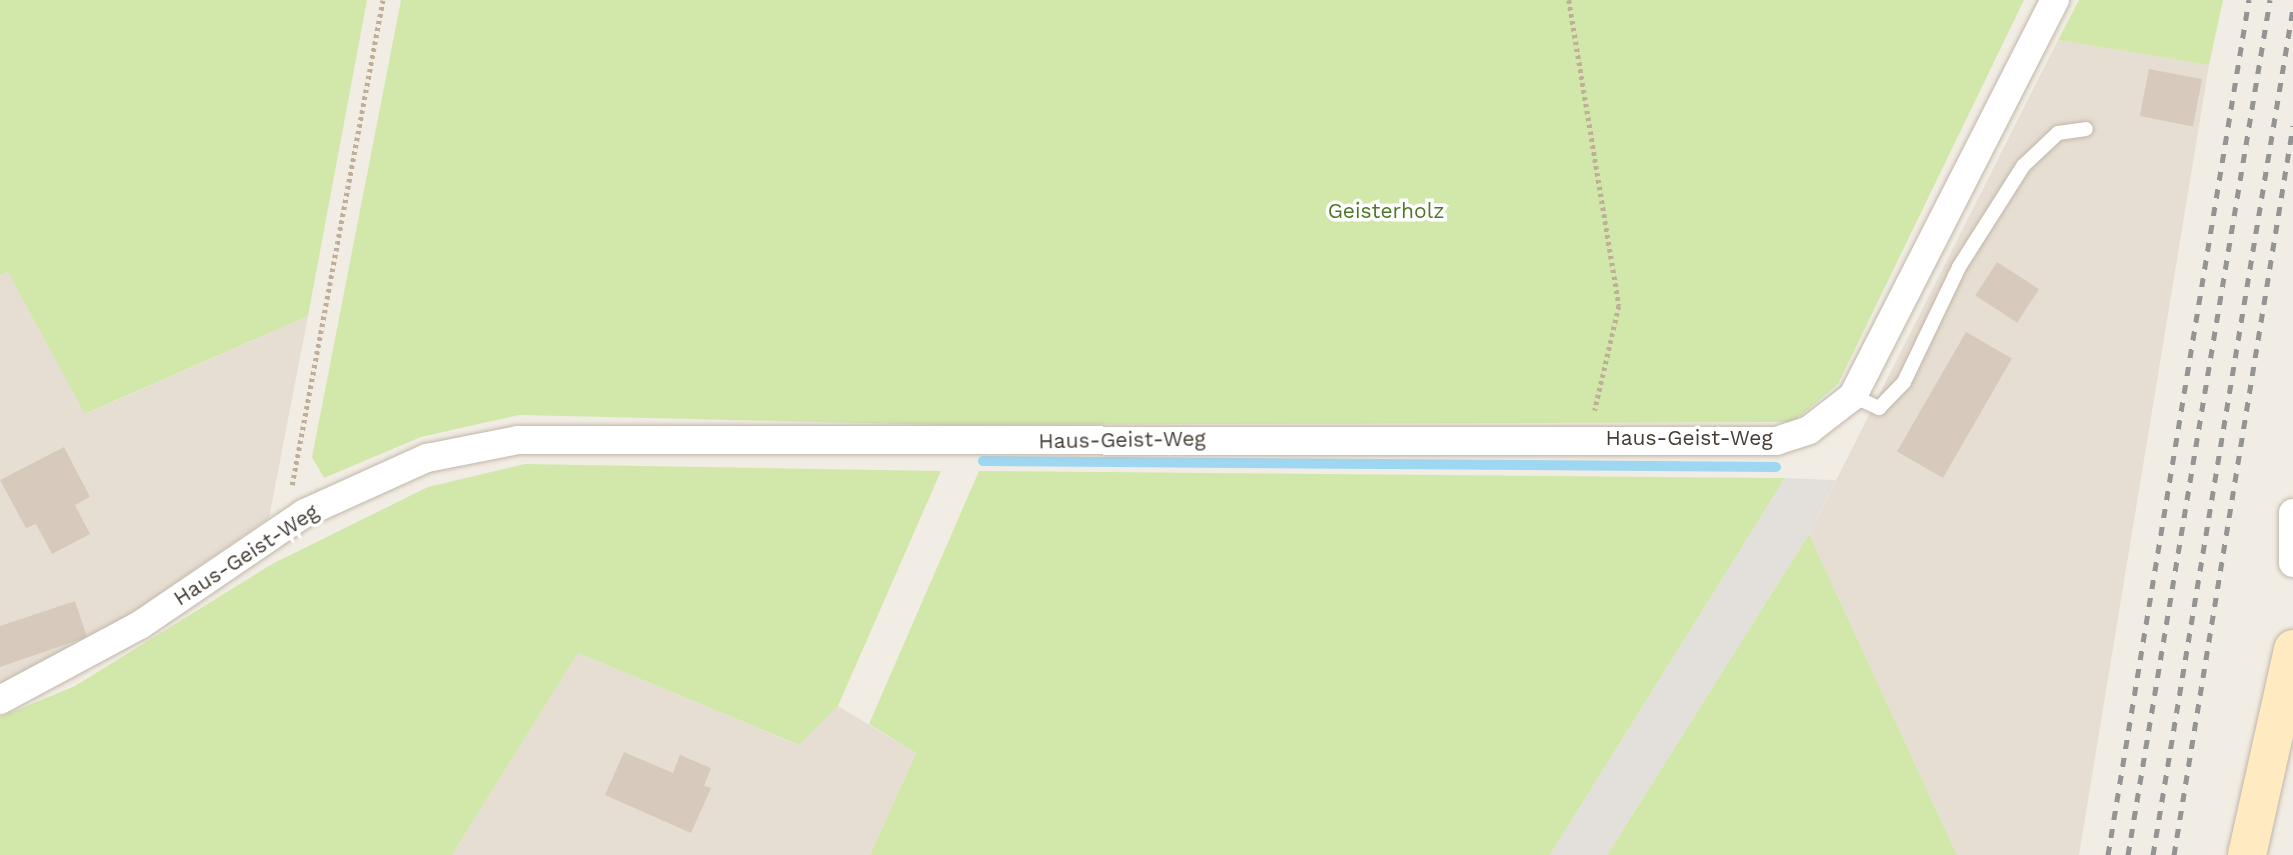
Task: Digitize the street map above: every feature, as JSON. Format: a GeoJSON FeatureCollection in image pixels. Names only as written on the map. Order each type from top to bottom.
{"type":"FeatureCollection","features":[{"type":"Feature","properties":{"kind":"main road"},"geometry":{"type":"LineString","coordinates":[[2247,855],[2293,649]]}},
{"type":"Feature","properties":{"kind":"street","name":"Haus-Geist-Weg"},"geometry":{"type":"LineString","coordinates":[[0,700],[139,625],[305,513],[427,458],[518,440],[1588,438],[1776,441],[1809,430],[1853,396],[2055,0]]}},
{"type":"Feature","properties":{"kind":"street"},"geometry":{"type":"LineString","coordinates":[[2293,513],[2293,563]]}},
{"type":"Feature","properties":{"kind":"lane"},"geometry":{"type":"LineString","coordinates":[[1853,396],[1879,408],[1904,382],[1959,267],[2023,166],[2058,133],[2085,129]]}},
{"type":"Feature","properties":{"kind":"path"},"geometry":{"type":"LineString","coordinates":[[305,513],[291,492],[383,0]]}},
{"type":"Feature","properties":{"kind":"path"},"geometry":{"type":"LineString","coordinates":[[1569,0],[1619,306],[1588,438]]}},
{"type":"Feature","properties":{"kind":"shaded area"},"geometry":{"type":"Polygon","coordinates":[[[2058,40],[2209,65],[2079,855],[1957,855],[1809,534],[2058,40]]]}},
{"type":"Feature","properties":{"kind":"shaded area"},"geometry":{"type":"Polygon","coordinates":[[[8,272],[86,414],[308,316],[269,518],[62,661],[0,684],[0,275],[8,272]]]}},
{"type":"Feature","properties":{"kind":"shaded area"},"geometry":{"type":"Polygon","coordinates":[[[1785,478],[1836,480],[1809,534],[1607,855],[1550,855],[1785,478]]]}},
{"type":"Feature","properties":{"kind":"shaded area"},"geometry":{"type":"Polygon","coordinates":[[[578,653],[798,745],[838,706],[916,753],[870,855],[452,855],[578,653]]]}},
{"type":"Feature","properties":{"kind":"green space"},"geometry":{"type":"Polygon","coordinates":[[[0,0],[367,0],[308,316],[85,414],[8,272],[0,275],[0,0]]]}},
{"type":"Feature","properties":{"kind":"green space","name":"Geisterholz"},"geometry":{"type":"Polygon","coordinates":[[[401,0],[2024,0],[1838,384],[1793,422],[948,425],[519,415],[421,437],[324,478],[312,457],[401,0]]]}},
{"type":"Feature","properties":{"kind":"green space"},"geometry":{"type":"Polygon","coordinates":[[[2079,0],[2223,0],[2209,65],[2058,40],[2079,0]]]}},
{"type":"Feature","properties":{"kind":"green space"},"geometry":{"type":"Polygon","coordinates":[[[525,464],[941,471],[838,706],[799,745],[578,653],[452,855],[0,855],[0,717],[75,686],[272,564],[428,487],[525,464]]]}},
{"type":"Feature","properties":{"kind":"green space"},"geometry":{"type":"Polygon","coordinates":[[[979,471],[1785,478],[1550,855],[870,855],[916,753],[869,724],[979,471]]]}},
{"type":"Feature","properties":{"kind":"green space"},"geometry":{"type":"Polygon","coordinates":[[[1809,534],[1957,855],[1607,855],[1809,534]]]}},
{"type":"Feature","properties":{"kind":"building"},"geometry":{"type":"Polygon","coordinates":[[[2149,69],[2202,79],[2193,126],[2140,116],[2149,69]]]}},
{"type":"Feature","properties":{"kind":"building"},"geometry":{"type":"Polygon","coordinates":[[[1997,262],[2039,289],[2017,323],[1975,296],[1997,262]]]}},
{"type":"Feature","properties":{"kind":"building"},"geometry":{"type":"Polygon","coordinates":[[[1966,332],[2012,358],[1943,478],[1897,452],[1966,332]]]}},
{"type":"Feature","properties":{"kind":"building"},"geometry":{"type":"Polygon","coordinates":[[[64,447],[90,497],[75,505],[90,534],[52,554],[36,524],[26,528],[0,480],[64,447]]]}},
{"type":"Feature","properties":{"kind":"building"},"geometry":{"type":"Polygon","coordinates":[[[75,601],[87,637],[0,667],[0,626],[75,601]]]}},
{"type":"Feature","properties":{"kind":"building"},"geometry":{"type":"Polygon","coordinates":[[[624,752],[673,773],[680,755],[711,768],[704,786],[711,788],[691,833],[605,795],[624,752]]]}},
{"type":"Feature","properties":{"kind":"waterway"},"geometry":{"type":"LineString","coordinates":[[983,461],[1776,467]]}},
{"type":"Feature","properties":{"kind":"railway"},"geometry":{"type":"LineString","coordinates":[[2108,855],[2249,0]]}},
{"type":"Feature","properties":{"kind":"railway"},"geometry":{"type":"LineString","coordinates":[[2128,855],[2270,0]]}},
{"type":"Feature","properties":{"kind":"railway"},"geometry":{"type":"LineString","coordinates":[[2153,855],[2293,8]]}},
{"type":"Feature","properties":{"kind":"railway"},"geometry":{"type":"LineString","coordinates":[[2174,855],[2293,126]]}}]}
